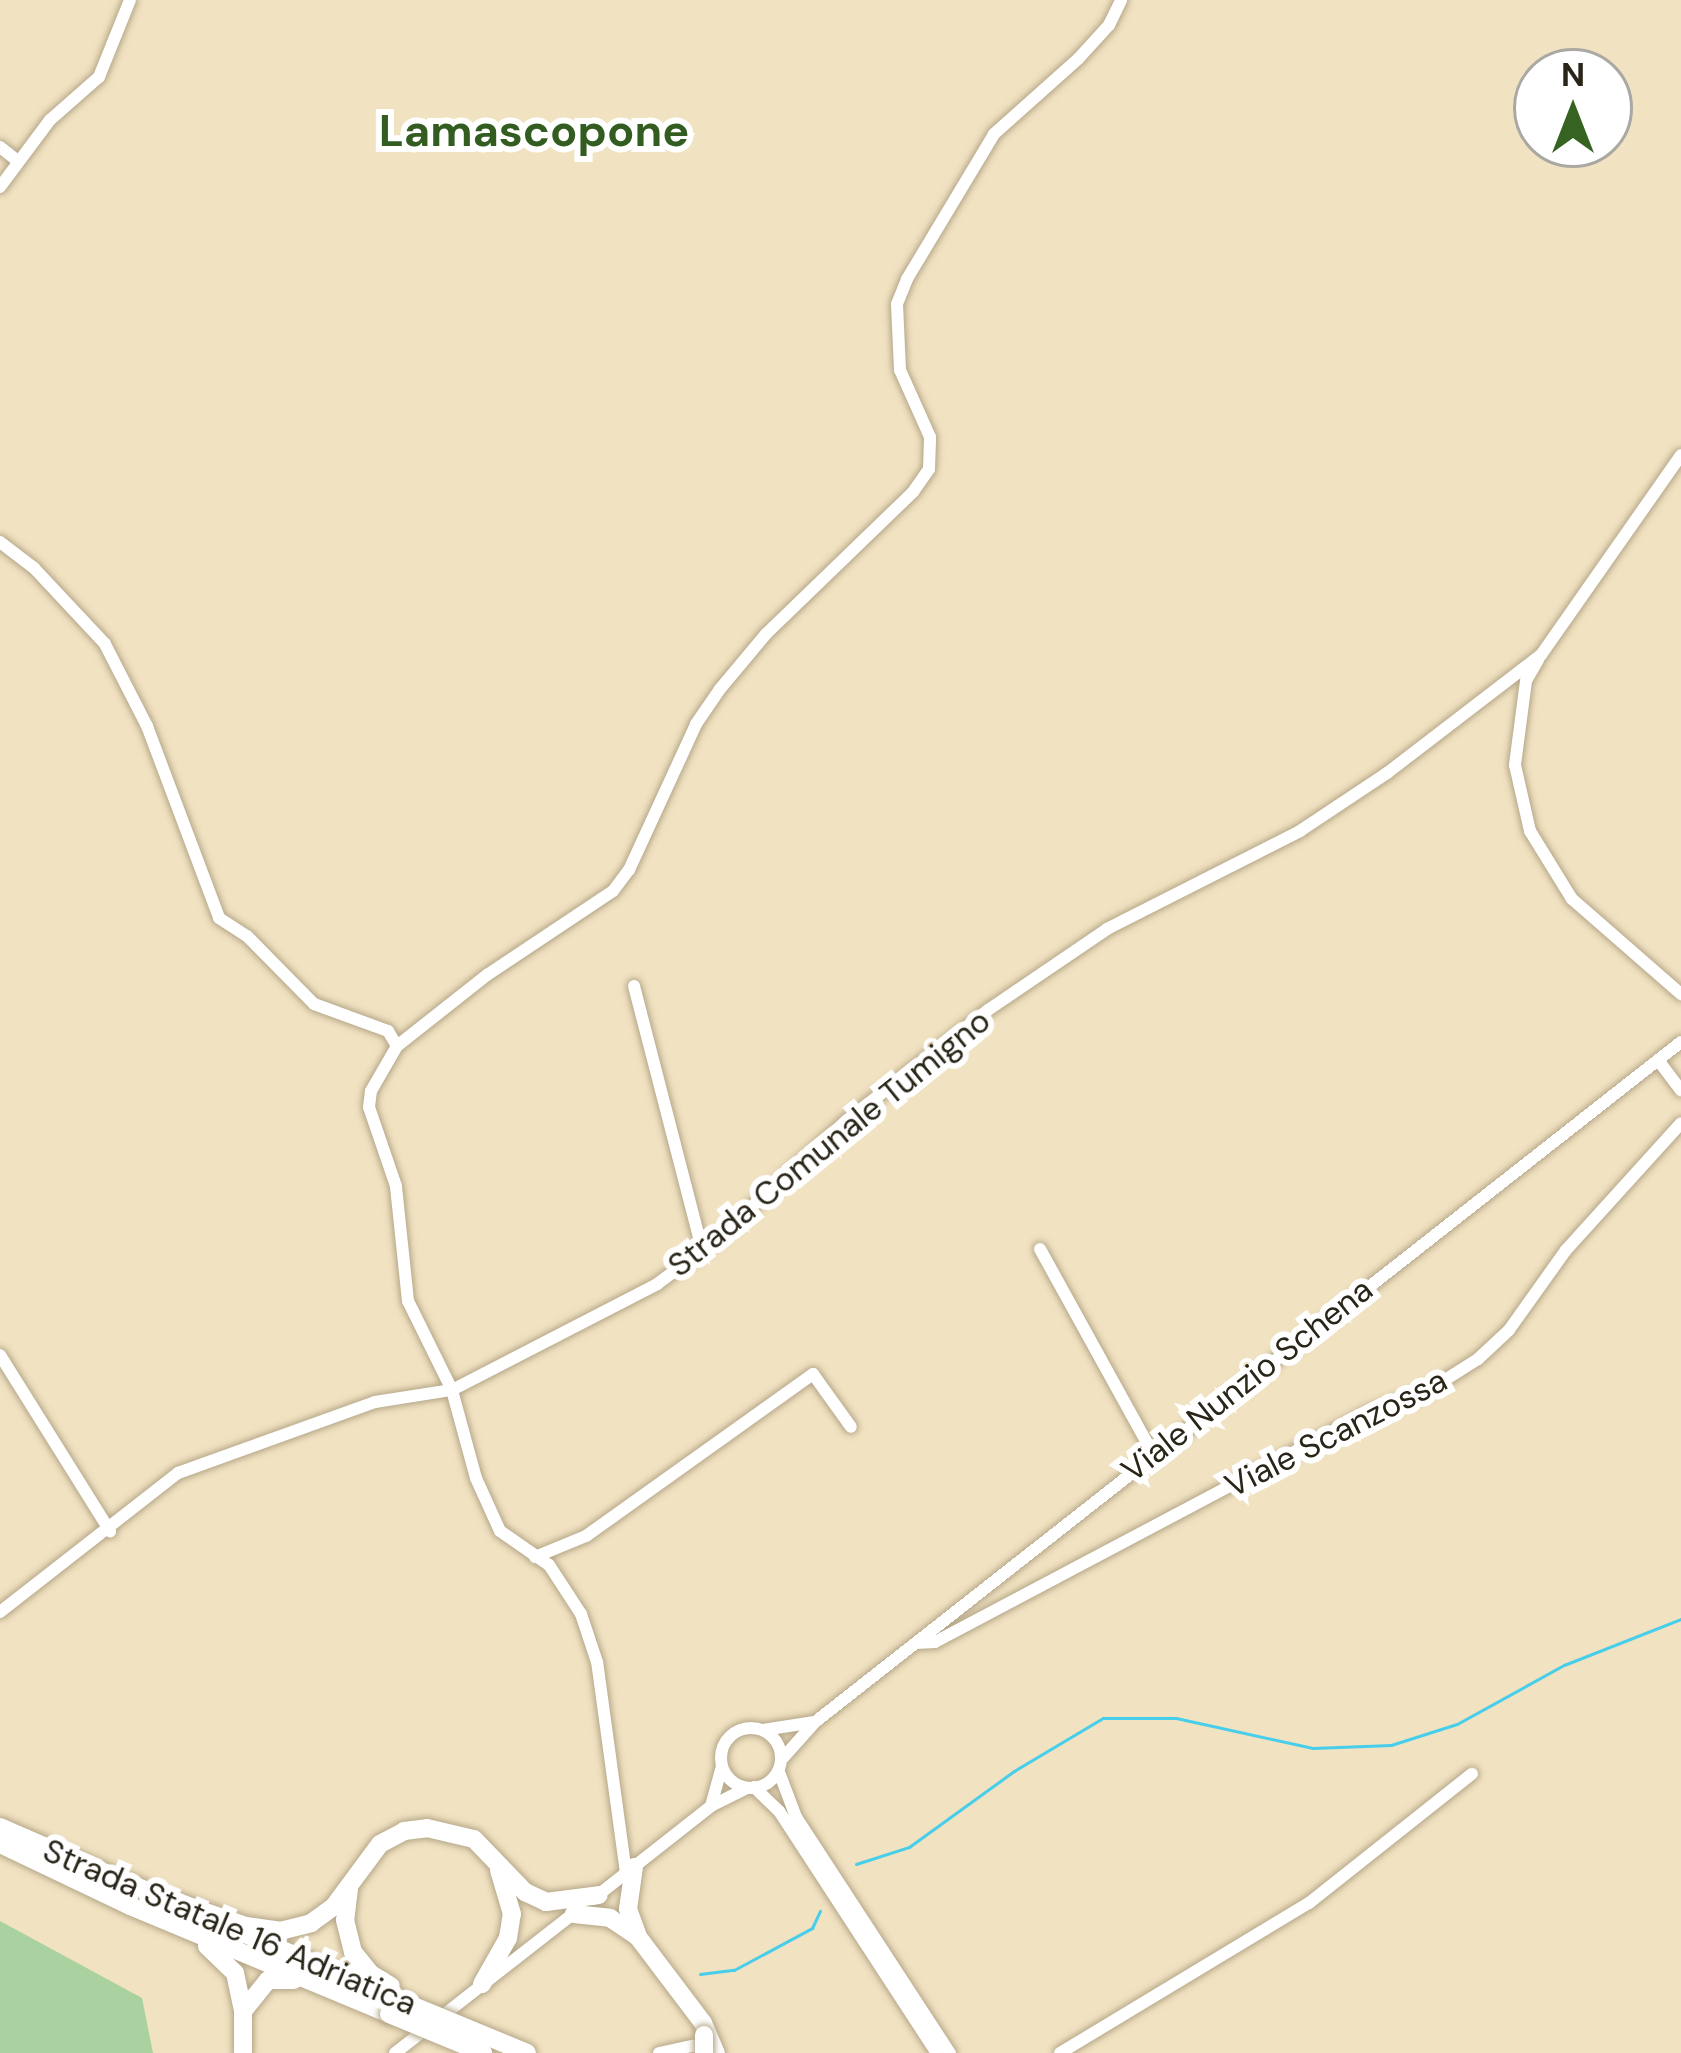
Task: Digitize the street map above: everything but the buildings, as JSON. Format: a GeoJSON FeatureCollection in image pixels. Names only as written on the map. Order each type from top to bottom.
{"type":"FeatureCollection","features":[{"type":"Feature","properties":{"kind":"highway","name":"Strada Statale 16 Adriatica"},"geometry":{"type":"LineString","coordinates":[[0,1826],[401,2005],[526,2053]]}},
{"type":"Feature","properties":{"kind":"highway"},"geometry":{"type":"LineString","coordinates":[[159,1896],[246,1926],[280,1931],[311,1922],[350,1884],[380,1844],[404,1831],[454,1831],[492,1855],[525,1892],[546,1902],[598,1895]]}},
{"type":"Feature","properties":{"kind":"highway","name":"Strada Statale 16 Adriatica"},"geometry":{"type":"LineString","coordinates":[[0,1844],[130,1906],[346,1995],[401,2005],[483,2053]]}},
{"type":"Feature","properties":{"kind":"highway"},"geometry":{"type":"LineString","coordinates":[[482,1984],[508,1938],[512,1914],[506,1885],[492,1855]]}},
{"type":"Feature","properties":{"kind":"highway"},"geometry":{"type":"LineString","coordinates":[[630,1870],[628,1910],[638,1937],[709,2043]]}},
{"type":"Feature","properties":{"kind":"highway"},"geometry":{"type":"LineString","coordinates":[[350,1884],[345,1920],[353,1952],[401,2005]]}},
{"type":"Feature","properties":{"kind":"highway"},"geometry":{"type":"LineString","coordinates":[[130,1906],[223,1955],[235,1973],[243,2011],[243,2053]]}},
{"type":"Feature","properties":{"kind":"highway"},"geometry":{"type":"LineString","coordinates":[[574,1913],[610,1918],[638,1937]]}},
{"type":"Feature","properties":{"kind":"highway"},"geometry":{"type":"LineString","coordinates":[[243,2011],[268,1980],[289,1978],[346,1995]]}},
{"type":"Feature","properties":{"kind":"street"},"geometry":{"type":"LineString","coordinates":[[0,187],[50,120],[99,77],[130,0]]}},
{"type":"Feature","properties":{"kind":"street"},"geometry":{"type":"LineString","coordinates":[[630,1870],[597,1662],[581,1614],[549,1565],[500,1531],[476,1478],[452,1390],[407,1301],[396,1186],[370,1106],[370,1090],[397,1046],[487,975],[613,891],[629,871],[696,724],[720,688],[766,634],[921,481],[932,454],[930,437],[900,370],[897,334],[897,304],[907,279],[994,134],[1078,59],[1109,26],[1121,0]]}},
{"type":"Feature","properties":{"kind":"street"},"geometry":{"type":"LineString","coordinates":[[0,148],[18,161]]}},
{"type":"Feature","properties":{"kind":"street","name":"Strada Comunale Tumigno"},"geometry":{"type":"LineString","coordinates":[[0,1612],[110,1531],[178,1473],[375,1402],[452,1390],[656,1284],[712,1244],[846,1121],[988,1010],[1107,929],[1300,831],[1388,773],[1541,655],[1681,454]]}},
{"type":"Feature","properties":{"kind":"street"},"geometry":{"type":"LineString","coordinates":[[0,542],[34,568],[105,644],[147,726],[219,918],[247,936],[314,1004],[388,1031],[397,1046]]}},
{"type":"Feature","properties":{"kind":"street"},"geometry":{"type":"LineString","coordinates":[[1541,655],[1526,681],[1514,765],[1530,831],[1572,899],[1681,994]]}},
{"type":"Feature","properties":{"kind":"street"},"geometry":{"type":"LineString","coordinates":[[634,986],[699,1238],[712,1244]]}},
{"type":"Feature","properties":{"kind":"street","name":"Viale Nunzio Schena"},"geometry":{"type":"LineString","coordinates":[[780,1765],[815,1722],[1681,1042]]}},
{"type":"Feature","properties":{"kind":"street"},"geometry":{"type":"LineString","coordinates":[[1658,1060],[1681,1090]]}},
{"type":"Feature","properties":{"kind":"street","name":"Viale Scanzossa"},"geometry":{"type":"LineString","coordinates":[[915,1642],[935,1642],[1368,1413],[1426,1392],[1478,1359],[1509,1330],[1566,1250],[1681,1123]]}},
{"type":"Feature","properties":{"kind":"street"},"geometry":{"type":"LineString","coordinates":[[1040,1249],[1153,1454]]}},
{"type":"Feature","properties":{"kind":"street"},"geometry":{"type":"LineString","coordinates":[[0,1355],[110,1531]]}},
{"type":"Feature","properties":{"kind":"street"},"geometry":{"type":"LineString","coordinates":[[535,1557],[586,1536],[813,1374],[851,1427]]}},
{"type":"Feature","properties":{"kind":"street","name":"Viale Nunzio Schena"},"geometry":{"type":"LineString","coordinates":[[763,1730],[815,1722]]}},
{"type":"Feature","properties":{"kind":"street"},"geometry":{"type":"LineString","coordinates":[[711,1806],[722,1749],[734,1733],[763,1730],[772,1735],[796,1817],[950,2053]]}},
{"type":"Feature","properties":{"kind":"street"},"geometry":{"type":"LineString","coordinates":[[722,1765],[734,1783],[751,1787],[778,1811],[937,2053]]}},
{"type":"Feature","properties":{"kind":"street"},"geometry":{"type":"LineString","coordinates":[[395,2053],[711,1806],[751,1787],[780,1765]]}},
{"type":"Feature","properties":{"kind":"street"},"geometry":{"type":"LineString","coordinates":[[1060,2053],[1309,1903],[1472,1774]]}},
{"type":"Feature","properties":{"kind":"street"},"geometry":{"type":"LineString","coordinates":[[659,2053],[709,2043]]}},
{"type":"Feature","properties":{"kind":"green space"},"geometry":{"type":"Polygon","coordinates":[[[0,1921],[142,1998],[153,2053],[0,2053],[0,1921]]]}},
{"type":"Feature","properties":{"kind":"waterway"},"geometry":{"type":"LineString","coordinates":[[856,1864],[909,1847],[1014,1771],[1103,1718],[1176,1718],[1313,1748],[1391,1745],[1457,1724],[1564,1665],[1681,1619]]}},
{"type":"Feature","properties":{"kind":"waterway"},"geometry":{"type":"LineString","coordinates":[[700,1974],[734,1970],[812,1928],[820,1911]]}},
{"type":"Feature","properties":{"kind":"district","name":"Lamascopone"},"geometry":{"type":"Point","coordinates":[534,131]}}]}
